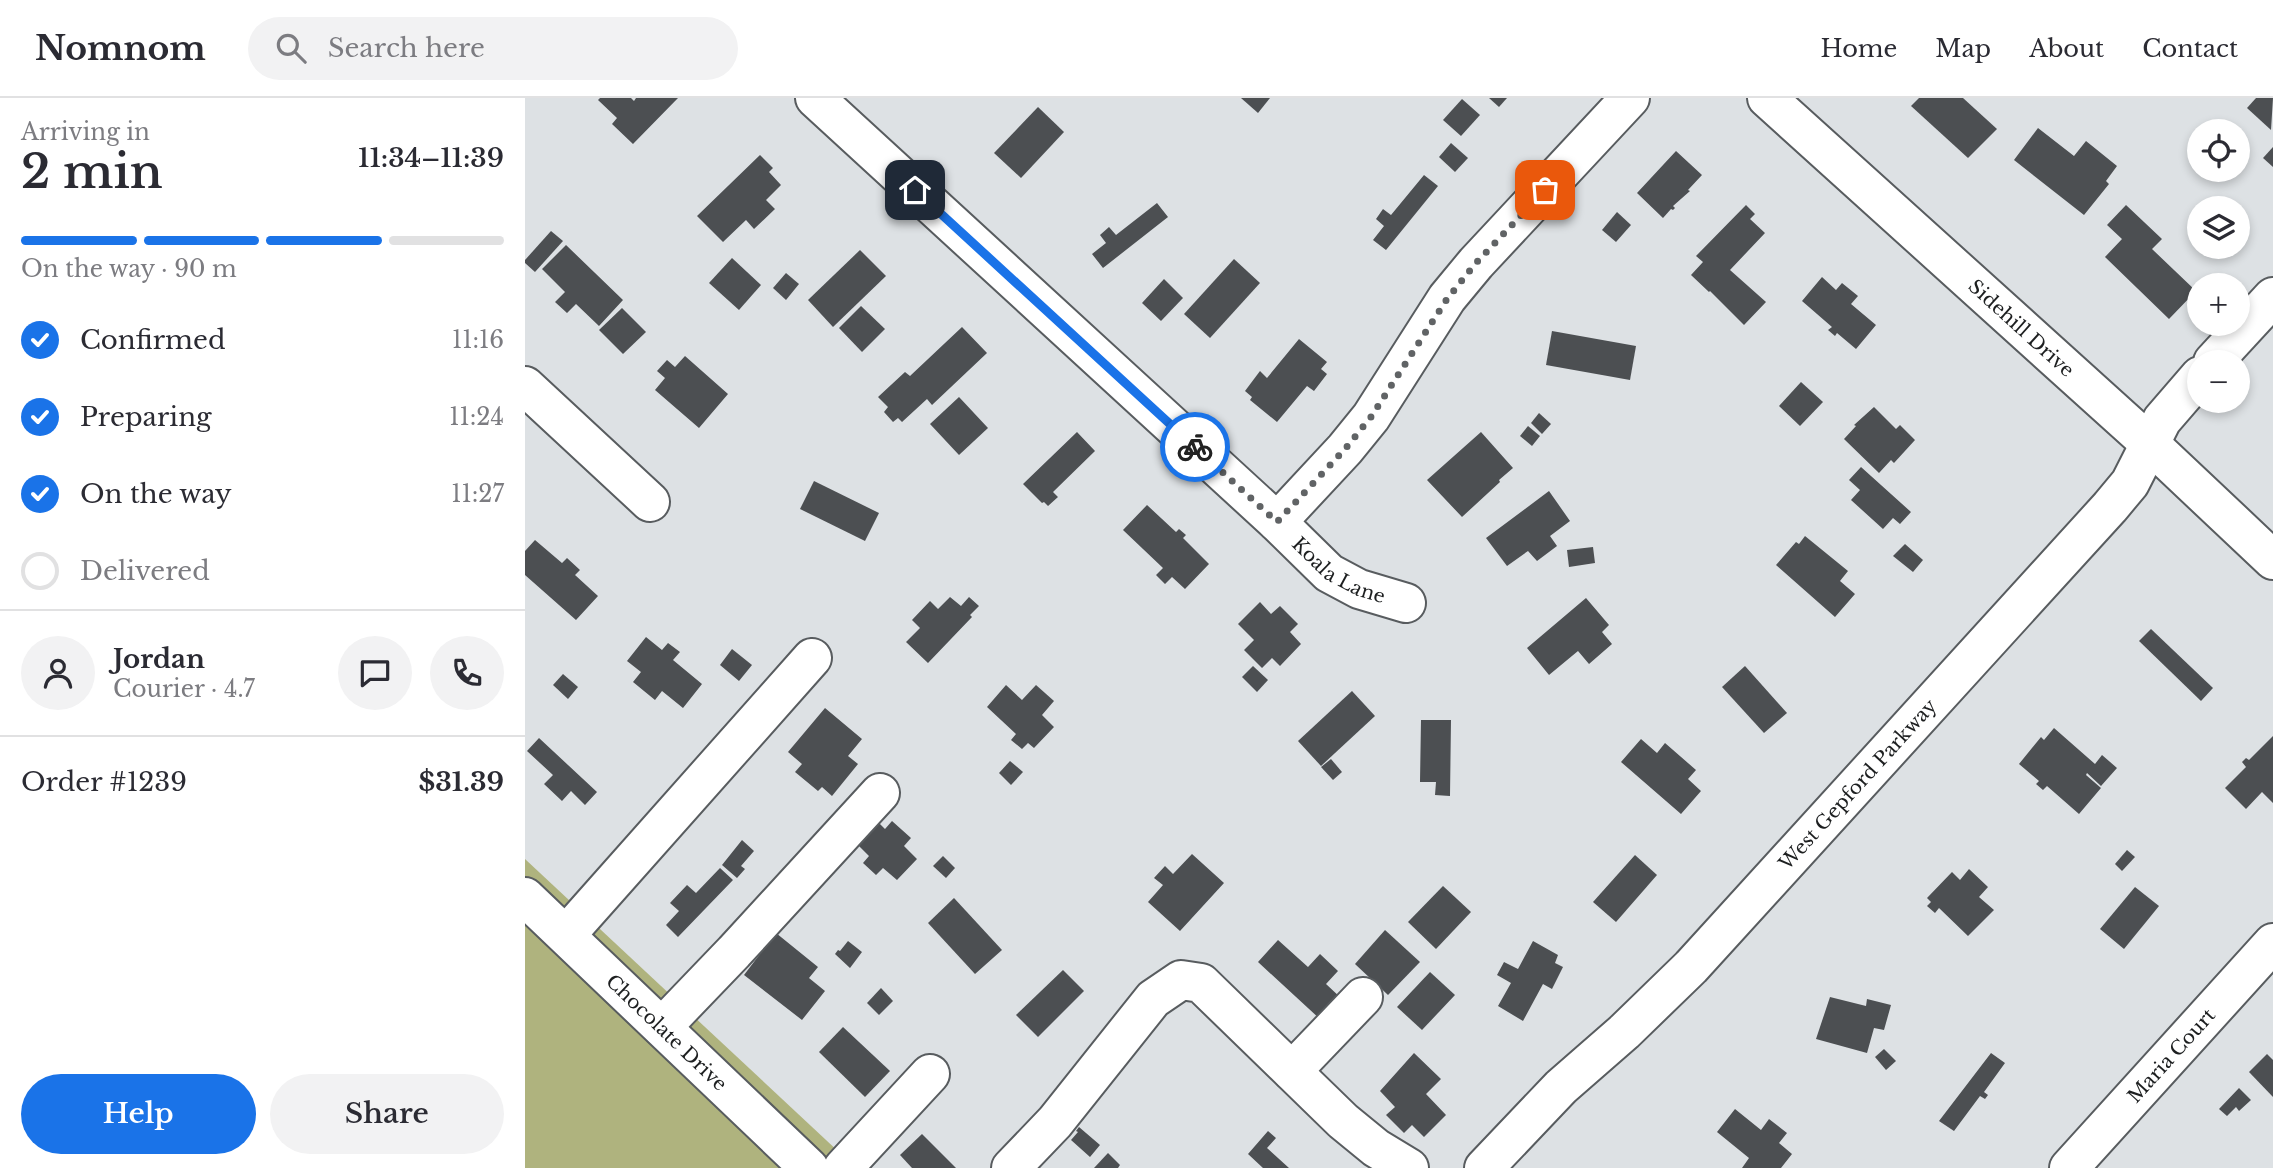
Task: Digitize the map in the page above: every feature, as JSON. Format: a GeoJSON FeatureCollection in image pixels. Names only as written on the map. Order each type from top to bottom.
{"type":"FeatureCollection","features":[{"type":"Feature","properties":{"kind":"street","name":"Koala Lane"},"geometry":{"type":"LineString","coordinates":[[815,98],[1277,522],[1329,573],[1359,589],[1406,603]]}},
{"type":"Feature","properties":{"kind":"street"},"geometry":{"type":"LineString","coordinates":[[1277,522],[1371,417],[1447,299],[1476,263],[1630,98]]}},
{"type":"Feature","properties":{"kind":"street","name":"Sidehill Drive"},"geometry":{"type":"LineString","coordinates":[[1767,98],[2149,443],[2273,560]]}},
{"type":"Feature","properties":{"kind":"street"},"geometry":{"type":"LineString","coordinates":[[2224,350],[2273,297]]}},
{"type":"Feature","properties":{"kind":"street"},"geometry":{"type":"LineString","coordinates":[[525,386],[650,502]]}},
{"type":"Feature","properties":{"kind":"street","name":"West Gepford Parkway"},"geometry":{"type":"LineString","coordinates":[[1484,1168],[1561,1087],[1624,1032],[1691,967],[2111,508],[2143,461],[2149,443],[2162,420],[2187,391]]}},
{"type":"Feature","properties":{"kind":"street"},"geometry":{"type":"LineString","coordinates":[[566,935],[812,658]]}},
{"type":"Feature","properties":{"kind":"street"},"geometry":{"type":"LineString","coordinates":[[662,1027],[880,793]]}},
{"type":"Feature","properties":{"kind":"street","name":"Chocolate Drive"},"geometry":{"type":"LineString","coordinates":[[525,897],[809,1168]]}},
{"type":"Feature","properties":{"kind":"street","name":"Maria Court"},"geometry":{"type":"LineString","coordinates":[[2069,1168],[2273,943]]}},
{"type":"Feature","properties":{"kind":"street"},"geometry":{"type":"LineString","coordinates":[[1011,1168],[1055,1122],[1153,999],[1181,980],[1201,983],[1343,1121],[1376,1148],[1409,1168]]}},
{"type":"Feature","properties":{"kind":"street"},"geometry":{"type":"LineString","coordinates":[[1292,1072],[1363,998]]}},
{"type":"Feature","properties":{"kind":"street"},"geometry":{"type":"LineString","coordinates":[[843,1168],[930,1074]]}},
{"type":"Feature","properties":{"kind":"green space"},"geometry":{"type":"Polygon","coordinates":[[[525,859],[856,1168],[525,1168],[525,859]]]}},
{"type":"Feature","properties":{"kind":"building"},"geometry":{"type":"Polygon","coordinates":[[[631,98],[634,101],[636,98],[678,98],[633,144],[612,124],[617,118],[598,100],[631,98]]]}},
{"type":"Feature","properties":{"kind":"building"},"geometry":{"type":"Polygon","coordinates":[[[1241,98],[1270,98],[1258,113],[1241,98]]]}},
{"type":"Feature","properties":{"kind":"building"},"geometry":{"type":"Polygon","coordinates":[[[1489,98],[1507,98],[1499,107],[1489,98]]]}},
{"type":"Feature","properties":{"kind":"building"},"geometry":{"type":"Polygon","coordinates":[[[1919,98],[1963,98],[1997,129],[1968,158],[1911,106],[1919,98]]]}},
{"type":"Feature","properties":{"kind":"building"},"geometry":{"type":"Polygon","coordinates":[[[2256,98],[2273,98],[2271,130],[2247,108],[2256,98]]]}},
{"type":"Feature","properties":{"kind":"building"},"geometry":{"type":"Polygon","coordinates":[[[1462,99],[1480,115],[1461,136],[1443,120],[1462,99]]]}},
{"type":"Feature","properties":{"kind":"building"},"geometry":{"type":"Polygon","coordinates":[[[1038,107],[1064,132],[1021,178],[994,153],[1038,107]]]}},
{"type":"Feature","properties":{"kind":"building"},"geometry":{"type":"Polygon","coordinates":[[[2038,128],[2074,156],[2086,141],[2117,166],[2106,181],[2109,184],[2084,215],[2014,160],[2038,128]]]}},
{"type":"Feature","properties":{"kind":"building"},"geometry":{"type":"Polygon","coordinates":[[[1451,143],[1468,158],[1455,172],[1439,157],[1451,143]]]}},
{"type":"Feature","properties":{"kind":"building"},"geometry":{"type":"Polygon","coordinates":[[[2273,147],[2273,167],[2263,158],[2273,147]]]}},
{"type":"Feature","properties":{"kind":"building"},"geometry":{"type":"Polygon","coordinates":[[[1676,151],[1702,175],[1688,190],[1690,191],[1673,206],[1675,208],[1663,218],[1637,193],[1676,151]]]}},
{"type":"Feature","properties":{"kind":"building"},"geometry":{"type":"Polygon","coordinates":[[[760,155],[773,168],[769,172],[781,185],[766,200],[775,209],[754,229],[746,220],[723,242],[697,216],[760,155]]]}},
{"type":"Feature","properties":{"kind":"building"},"geometry":{"type":"Polygon","coordinates":[[[1424,175],[1438,186],[1386,250],[1373,240],[1384,226],[1376,219],[1383,209],[1391,215],[1424,175]]]}},
{"type":"Feature","properties":{"kind":"building"},"geometry":{"type":"Polygon","coordinates":[[[1157,203],[1168,217],[1103,268],[1092,254],[1106,243],[1100,235],[1109,227],[1116,235],[1157,203]]]}},
{"type":"Feature","properties":{"kind":"building"},"geometry":{"type":"Polygon","coordinates":[[[1746,205],[1755,214],[1750,219],[1765,233],[1730,270],[1766,302],[1744,325],[1691,275],[1703,262],[1696,256],[1746,205]]]}},
{"type":"Feature","properties":{"kind":"building"},"geometry":{"type":"Polygon","coordinates":[[[2126,205],[2162,239],[2152,249],[2187,282],[2187,300],[2169,319],[2105,257],[2122,239],[2107,225],[2126,205]]]}},
{"type":"Feature","properties":{"kind":"building"},"geometry":{"type":"Polygon","coordinates":[[[1617,212],[1631,225],[1616,242],[1602,230],[1617,212]]]}},
{"type":"Feature","properties":{"kind":"building"},"geometry":{"type":"Polygon","coordinates":[[[551,231],[563,241],[535,272],[525,260],[551,231]]]}},
{"type":"Feature","properties":{"kind":"building"},"geometry":{"type":"Polygon","coordinates":[[[566,245],[623,300],[599,326],[576,304],[567,313],[555,302],[565,292],[542,269],[566,245]]]}},
{"type":"Feature","properties":{"kind":"building"},"geometry":{"type":"Polygon","coordinates":[[[860,250],[886,276],[833,327],[808,300],[860,250]]]}},
{"type":"Feature","properties":{"kind":"building"},"geometry":{"type":"Polygon","coordinates":[[[732,258],[761,285],[739,310],[709,283],[732,258]]]}},
{"type":"Feature","properties":{"kind":"building"},"geometry":{"type":"Polygon","coordinates":[[[1234,259],[1260,283],[1210,338],[1184,314],[1234,259]]]}},
{"type":"Feature","properties":{"kind":"building"},"geometry":{"type":"Polygon","coordinates":[[[786,273],[799,284],[786,300],[773,288],[786,273]]]}},
{"type":"Feature","properties":{"kind":"building"},"geometry":{"type":"Polygon","coordinates":[[[1822,277],[1836,290],[1842,283],[1858,296],[1851,304],[1876,325],[1856,349],[1837,333],[1835,336],[1828,330],[1832,327],[1802,301],[1822,277]]]}},
{"type":"Feature","properties":{"kind":"building"},"geometry":{"type":"Polygon","coordinates":[[[1164,279],[1183,298],[1161,321],[1142,303],[1164,279]]]}},
{"type":"Feature","properties":{"kind":"building"},"geometry":{"type":"Polygon","coordinates":[[[861,306],[885,329],[862,352],[839,328],[861,306]]]}},
{"type":"Feature","properties":{"kind":"building"},"geometry":{"type":"Polygon","coordinates":[[[622,308],[646,332],[623,354],[599,330],[622,308]]]}},
{"type":"Feature","properties":{"kind":"building"},"geometry":{"type":"Polygon","coordinates":[[[962,327],[987,353],[932,405],[927,399],[902,422],[898,418],[893,422],[884,412],[888,407],[878,397],[905,372],[910,376],[962,327]]]}},
{"type":"Feature","properties":{"kind":"building"},"geometry":{"type":"Polygon","coordinates":[[[1552,331],[1636,346],[1630,380],[1546,365],[1552,331]]]}},
{"type":"Feature","properties":{"kind":"building"},"geometry":{"type":"Polygon","coordinates":[[[1299,339],[1327,362],[1321,369],[1327,374],[1314,391],[1307,386],[1277,422],[1250,400],[1252,397],[1245,391],[1260,371],[1267,378],[1299,339]]]}},
{"type":"Feature","properties":{"kind":"building"},"geometry":{"type":"Polygon","coordinates":[[[685,356],[728,394],[699,428],[655,390],[665,378],[657,371],[667,360],[675,367],[685,356]]]}},
{"type":"Feature","properties":{"kind":"building"},"geometry":{"type":"Polygon","coordinates":[[[1801,382],[1823,402],[1800,426],[1779,406],[1801,382]]]}},
{"type":"Feature","properties":{"kind":"building"},"geometry":{"type":"Polygon","coordinates":[[[959,397],[988,428],[959,455],[930,424],[959,397]]]}},
{"type":"Feature","properties":{"kind":"building"},"geometry":{"type":"Polygon","coordinates":[[[1874,407],[1896,429],[1900,425],[1915,440],[1894,463],[1891,460],[1879,473],[1844,439],[1856,426],[1854,425],[1874,407]]]}},
{"type":"Feature","properties":{"kind":"building"},"geometry":{"type":"Polygon","coordinates":[[[1539,413],[1551,424],[1542,434],[1531,423],[1539,413]]]}},
{"type":"Feature","properties":{"kind":"building"},"geometry":{"type":"Polygon","coordinates":[[[1528,426],[1540,436],[1532,446],[1520,436],[1528,426]]]}},
{"type":"Feature","properties":{"kind":"building"},"geometry":{"type":"Polygon","coordinates":[[[1077,432],[1095,451],[1053,492],[1058,497],[1048,506],[1023,484],[1077,432]]]}},
{"type":"Feature","properties":{"kind":"building"},"geometry":{"type":"Polygon","coordinates":[[[1481,432],[1513,468],[1462,517],[1427,480],[1481,432]]]}},
{"type":"Feature","properties":{"kind":"building"},"geometry":{"type":"Polygon","coordinates":[[[1861,467],[1911,512],[1900,524],[1893,518],[1883,529],[1851,500],[1860,490],[1849,480],[1861,467]]]}},
{"type":"Feature","properties":{"kind":"building"},"geometry":{"type":"Polygon","coordinates":[[[814,481],[879,513],[865,541],[800,509],[814,481]]]}},
{"type":"Feature","properties":{"kind":"building"},"geometry":{"type":"Polygon","coordinates":[[[1549,491],[1570,521],[1550,536],[1557,546],[1537,561],[1528,551],[1507,566],[1486,538],[1549,491]]]}},
{"type":"Feature","properties":{"kind":"building"},"geometry":{"type":"Polygon","coordinates":[[[1147,505],[1176,532],[1179,529],[1186,535],[1183,538],[1209,564],[1185,589],[1172,577],[1165,584],[1156,575],[1163,568],[1123,530],[1147,505]]]}},
{"type":"Feature","properties":{"kind":"building"},"geometry":{"type":"Polygon","coordinates":[[[1805,536],[1848,571],[1840,581],[1855,594],[1835,617],[1776,565],[1796,542],[1799,544],[1805,536]]]}},
{"type":"Feature","properties":{"kind":"building"},"geometry":{"type":"Polygon","coordinates":[[[535,540],[562,563],[567,558],[580,570],[575,575],[598,596],[576,620],[525,575],[525,551],[535,540]]]}},
{"type":"Feature","properties":{"kind":"building"},"geometry":{"type":"Polygon","coordinates":[[[1905,544],[1923,560],[1913,572],[1893,556],[1905,544]]]}},
{"type":"Feature","properties":{"kind":"building"},"geometry":{"type":"Polygon","coordinates":[[[1593,547],[1595,563],[1569,567],[1567,550],[1593,547]]]}},
{"type":"Feature","properties":{"kind":"building"},"geometry":{"type":"Polygon","coordinates":[[[950,597],[961,606],[969,597],[979,606],[970,615],[972,617],[928,663],[906,642],[920,628],[912,620],[930,601],[938,609],[950,597]]]}},
{"type":"Feature","properties":{"kind":"building"},"geometry":{"type":"Polygon","coordinates":[[[1586,598],[1609,625],[1602,632],[1612,644],[1589,664],[1578,651],[1549,675],[1527,648],[1586,598]]]}},
{"type":"Feature","properties":{"kind":"building"},"geometry":{"type":"Polygon","coordinates":[[[1260,602],[1271,614],[1280,606],[1298,624],[1290,632],[1301,644],[1280,666],[1272,658],[1262,668],[1244,650],[1254,640],[1238,624],[1260,602]]]}},
{"type":"Feature","properties":{"kind":"building"},"geometry":{"type":"Polygon","coordinates":[[[2151,629],[2213,688],[2201,701],[2139,641],[2151,629]]]}},
{"type":"Feature","properties":{"kind":"building"},"geometry":{"type":"Polygon","coordinates":[[[646,637],[662,650],[668,643],[680,652],[673,660],[702,684],[683,708],[662,691],[655,700],[633,682],[641,672],[627,661],[646,637]]]}},
{"type":"Feature","properties":{"kind":"building"},"geometry":{"type":"Polygon","coordinates":[[[732,649],[752,665],[739,681],[720,665],[732,649]]]}},
{"type":"Feature","properties":{"kind":"building"},"geometry":{"type":"Polygon","coordinates":[[[1253,666],[1268,680],[1257,692],[1242,677],[1253,666]]]}},
{"type":"Feature","properties":{"kind":"building"},"geometry":{"type":"Polygon","coordinates":[[[1745,666],[1787,713],[1764,733],[1722,687],[1745,666]]]}},
{"type":"Feature","properties":{"kind":"building"},"geometry":{"type":"Polygon","coordinates":[[[563,674],[578,687],[568,699],[553,685],[563,674]]]}},
{"type":"Feature","properties":{"kind":"building"},"geometry":{"type":"Polygon","coordinates":[[[1006,685],[1022,700],[1036,685],[1054,701],[1042,715],[1054,727],[1034,748],[1028,743],[1022,749],[1011,740],[1016,734],[987,707],[1006,685]]]}},
{"type":"Feature","properties":{"kind":"building"},"geometry":{"type":"Polygon","coordinates":[[[1352,691],[1375,716],[1321,766],[1298,741],[1352,691]]]}},
{"type":"Feature","properties":{"kind":"building"},"geometry":{"type":"Polygon","coordinates":[[[825,708],[862,739],[848,756],[858,764],[832,796],[822,787],[818,791],[795,772],[802,764],[788,752],[825,708]]]}},
{"type":"Feature","properties":{"kind":"building"},"geometry":{"type":"Polygon","coordinates":[[[1421,720],[1451,720],[1450,796],[1435,795],[1436,782],[1420,782],[1421,720]]]}},
{"type":"Feature","properties":{"kind":"building"},"geometry":{"type":"Polygon","coordinates":[[[2054,728],[2095,764],[2102,755],[2117,768],[2101,786],[2087,773],[2101,788],[2079,814],[2047,786],[2043,790],[2036,784],[2039,781],[2019,764],[2041,737],[2044,740],[2054,728]]]}},
{"type":"Feature","properties":{"kind":"building"},"geometry":{"type":"Polygon","coordinates":[[[2273,736],[2273,803],[2262,792],[2246,809],[2225,788],[2246,767],[2242,762],[2246,758],[2249,760],[2273,736]]]}},
{"type":"Feature","properties":{"kind":"building"},"geometry":{"type":"Polygon","coordinates":[[[539,738],[597,792],[585,805],[571,791],[562,801],[544,784],[553,775],[527,751],[539,738]]]}},
{"type":"Feature","properties":{"kind":"building"},"geometry":{"type":"Polygon","coordinates":[[[1641,739],[1657,753],[1665,743],[1696,770],[1688,779],[1701,791],[1681,814],[1621,762],[1641,739]]]}},
{"type":"Feature","properties":{"kind":"building"},"geometry":{"type":"Polygon","coordinates":[[[1331,759],[1342,772],[1333,780],[1321,767],[1331,759]]]}},
{"type":"Feature","properties":{"kind":"building"},"geometry":{"type":"Polygon","coordinates":[[[1010,761],[1023,772],[1011,785],[999,773],[1010,761]]]}},
{"type":"Feature","properties":{"kind":"building"},"geometry":{"type":"Polygon","coordinates":[[[892,821],[911,838],[904,846],[917,859],[897,880],[883,868],[876,875],[863,863],[869,856],[858,845],[879,823],[885,829],[892,821]]]}},
{"type":"Feature","properties":{"kind":"building"},"geometry":{"type":"Polygon","coordinates":[[[742,840],[754,851],[741,866],[745,869],[737,878],[722,865],[742,840]]]}},
{"type":"Feature","properties":{"kind":"building"},"geometry":{"type":"Polygon","coordinates":[[[2127,850],[2135,857],[2122,871],[2115,864],[2127,850]]]}},
{"type":"Feature","properties":{"kind":"building"},"geometry":{"type":"Polygon","coordinates":[[[1192,854],[1224,883],[1180,931],[1148,902],[1163,885],[1154,878],[1165,866],[1173,874],[1192,854]]]}},
{"type":"Feature","properties":{"kind":"building"},"geometry":{"type":"Polygon","coordinates":[[[1635,855],[1657,875],[1616,922],[1593,902],[1635,855]]]}},
{"type":"Feature","properties":{"kind":"building"},"geometry":{"type":"Polygon","coordinates":[[[943,856],[955,868],[946,878],[933,866],[943,856]]]}},
{"type":"Feature","properties":{"kind":"building"},"geometry":{"type":"Polygon","coordinates":[[[720,868],[733,880],[678,937],[666,925],[679,911],[670,903],[687,885],[696,893],[720,868]]]}},
{"type":"Feature","properties":{"kind":"building"},"geometry":{"type":"Polygon","coordinates":[[[1969,869],[1988,887],[1979,897],[1994,910],[1968,936],[1939,908],[1935,913],[1927,906],[1931,902],[1927,898],[1952,872],[1960,880],[1969,869]]]}},
{"type":"Feature","properties":{"kind":"building"},"geometry":{"type":"Polygon","coordinates":[[[1443,886],[1471,912],[1436,949],[1408,922],[1443,886]]]}},
{"type":"Feature","properties":{"kind":"building"},"geometry":{"type":"Polygon","coordinates":[[[2135,887],[2159,906],[2124,949],[2100,929],[2135,887]]]}},
{"type":"Feature","properties":{"kind":"building"},"geometry":{"type":"Polygon","coordinates":[[[954,898],[1002,950],[975,974],[928,923],[954,898]]]}},
{"type":"Feature","properties":{"kind":"building"},"geometry":{"type":"Polygon","coordinates":[[[1385,930],[1420,962],[1388,995],[1355,964],[1385,930]]]}},
{"type":"Feature","properties":{"kind":"building"},"geometry":{"type":"Polygon","coordinates":[[[776,933],[818,967],[809,978],[825,991],[802,1020],[744,975],[776,933]]]}},
{"type":"Feature","properties":{"kind":"building"},"geometry":{"type":"Polygon","coordinates":[[[1278,940],[1308,967],[1320,954],[1338,971],[1326,984],[1341,998],[1321,1020],[1258,962],[1278,940]]]}},
{"type":"Feature","properties":{"kind":"building"},"geometry":{"type":"Polygon","coordinates":[[[848,941],[862,952],[850,968],[835,954],[848,941]]]}},
{"type":"Feature","properties":{"kind":"building"},"geometry":{"type":"Polygon","coordinates":[[[1533,941],[1558,955],[1555,963],[1563,967],[1552,989],[1543,984],[1523,1021],[1498,1006],[1511,983],[1497,975],[1504,962],[1518,969],[1533,941]]]}},
{"type":"Feature","properties":{"kind":"building"},"geometry":{"type":"Polygon","coordinates":[[[1063,970],[1084,991],[1038,1037],[1016,1015],[1063,970]]]}},
{"type":"Feature","properties":{"kind":"building"},"geometry":{"type":"Polygon","coordinates":[[[1430,972],[1455,995],[1422,1030],[1397,1007],[1430,972]]]}},
{"type":"Feature","properties":{"kind":"building"},"geometry":{"type":"Polygon","coordinates":[[[881,988],[893,1001],[879,1015],[867,1003],[881,988]]]}},
{"type":"Feature","properties":{"kind":"building"},"geometry":{"type":"Polygon","coordinates":[[[1830,997],[1866,1006],[1867,999],[1891,1005],[1884,1030],[1874,1028],[1867,1053],[1816,1039],[1830,997]]]}},
{"type":"Feature","properties":{"kind":"building"},"geometry":{"type":"Polygon","coordinates":[[[843,1027],[890,1071],[865,1097],[819,1052],[843,1027]]]}},
{"type":"Feature","properties":{"kind":"building"},"geometry":{"type":"Polygon","coordinates":[[[1884,1049],[1896,1061],[1886,1070],[1875,1057],[1884,1049]]]}},
{"type":"Feature","properties":{"kind":"building"},"geometry":{"type":"Polygon","coordinates":[[[1414,1053],[1441,1079],[1426,1094],[1446,1115],[1424,1137],[1412,1125],[1404,1133],[1386,1115],[1395,1107],[1380,1091],[1414,1053]]]}},
{"type":"Feature","properties":{"kind":"building"},"geometry":{"type":"Polygon","coordinates":[[[1991,1053],[2005,1063],[1984,1092],[1988,1095],[1985,1099],[1980,1096],[1954,1131],[1939,1121],[1991,1053]]]}},
{"type":"Feature","properties":{"kind":"building"},"geometry":{"type":"Polygon","coordinates":[[[2267,1054],[2273,1060],[2273,1097],[2249,1072],[2267,1054]]]}},
{"type":"Feature","properties":{"kind":"building"},"geometry":{"type":"Polygon","coordinates":[[[2239,1088],[2251,1100],[2239,1111],[2236,1107],[2227,1116],[2219,1109],[2239,1088]]]}},
{"type":"Feature","properties":{"kind":"building"},"geometry":{"type":"Polygon","coordinates":[[[1735,1109],[1761,1130],[1769,1119],[1787,1133],[1779,1143],[1792,1154],[1781,1168],[1742,1168],[1749,1158],[1717,1132],[1735,1109]]]}},
{"type":"Feature","properties":{"kind":"building"},"geometry":{"type":"Polygon","coordinates":[[[1079,1127],[1100,1145],[1090,1157],[1071,1140],[1079,1127]]]}},
{"type":"Feature","properties":{"kind":"building"},"geometry":{"type":"Polygon","coordinates":[[[1268,1131],[1276,1138],[1267,1148],[1289,1168],[1263,1168],[1248,1154],[1268,1131]]]}},
{"type":"Feature","properties":{"kind":"building"},"geometry":{"type":"Polygon","coordinates":[[[922,1134],[956,1168],[912,1168],[900,1155],[922,1134]]]}},
{"type":"Feature","properties":{"kind":"building"},"geometry":{"type":"Polygon","coordinates":[[[1108,1153],[1120,1165],[1118,1168],[1094,1168],[1108,1153]]]}},
{"type":"Feature","properties":{"kind":"way so far"},"geometry":{"type":"LineString","coordinates":[[1195,447],[1277,522],[1371,417],[1427,328],[1476,263],[1545,190]]}},
{"type":"Feature","properties":{"kind":"route"},"geometry":{"type":"LineString","coordinates":[[915,190],[1195,447]]}}]}
